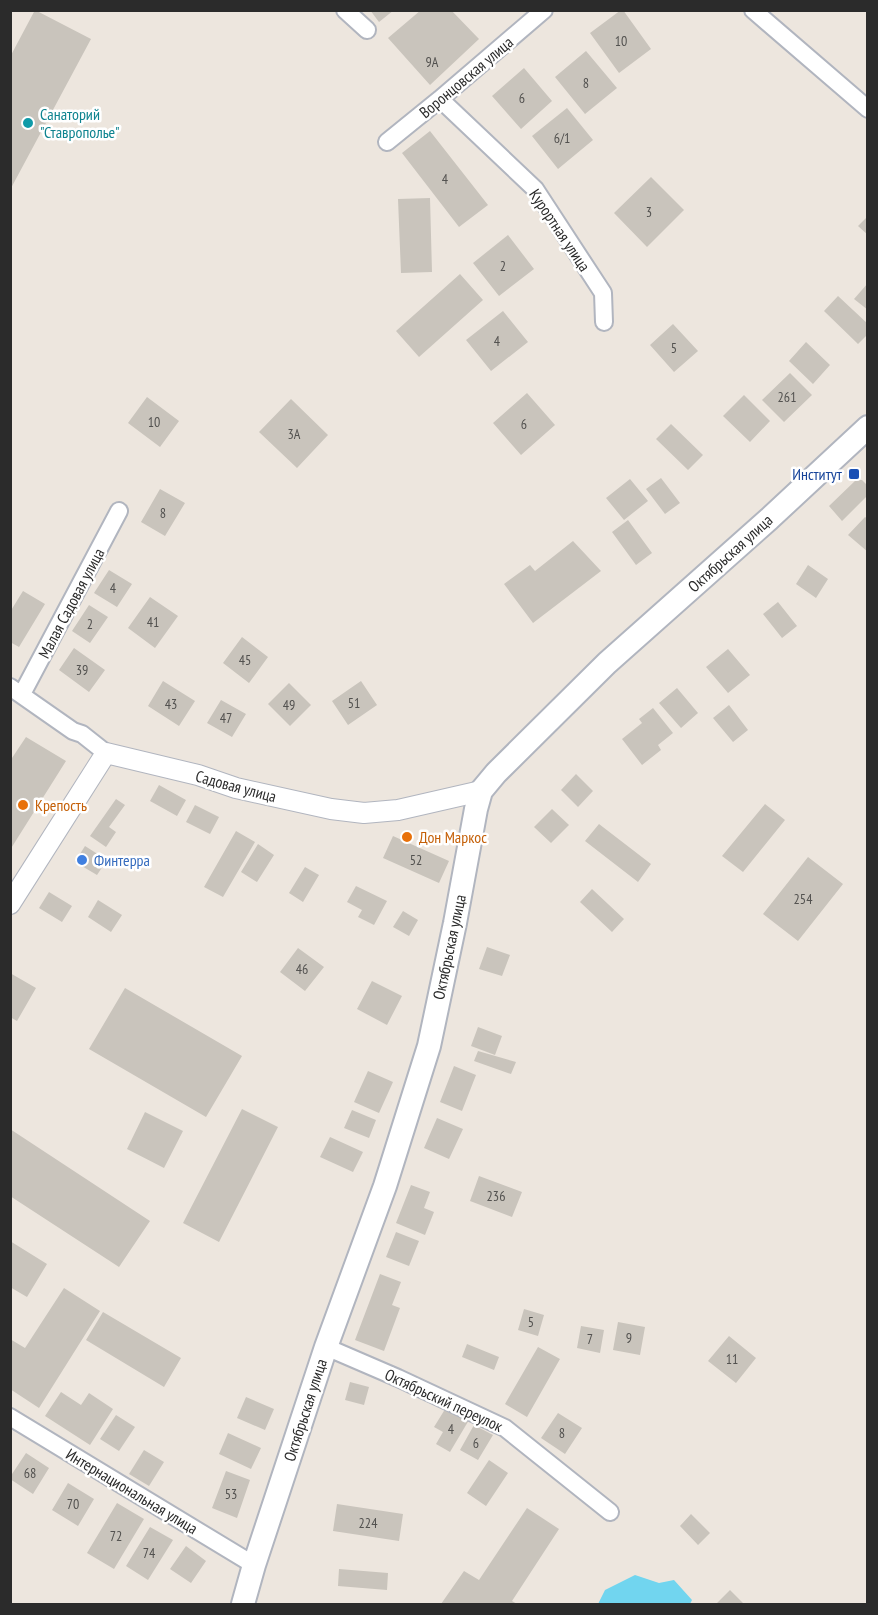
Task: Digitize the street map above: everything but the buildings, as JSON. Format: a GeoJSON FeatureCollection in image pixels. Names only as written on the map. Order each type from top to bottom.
{"type":"FeatureCollection","features":[{"type":"Feature","properties":{"kind":"main road","name":"Октябрьская улица"},"geometry":{"type":"LineString","coordinates":[[243,1605],[326,1347],[385,1186],[429,1046],[481,791],[496,773],[607,663],[769,519],[867,427]]}},
{"type":"Feature","properties":{"kind":"street"},"geometry":{"type":"LineString","coordinates":[[345,10],[367,30]]}},
{"type":"Feature","properties":{"kind":"street","name":"Воронцовская улица"},"geometry":{"type":"LineString","coordinates":[[387,142],[544,10]]}},
{"type":"Feature","properties":{"kind":"street"},"geometry":{"type":"LineString","coordinates":[[753,10],[867,109]]}},
{"type":"Feature","properties":{"kind":"street","name":"Курортная улица"},"geometry":{"type":"LineString","coordinates":[[440,99],[534,189],[603,293],[604,322]]}},
{"type":"Feature","properties":{"kind":"street","name":"Малая Садовая улица"},"geometry":{"type":"LineString","coordinates":[[16,691],[119,511]]}},
{"type":"Feature","properties":{"kind":"street","name":"Садовая улица"},"geometry":{"type":"LineString","coordinates":[[16,691],[106,753],[198,775],[236,788],[331,809],[364,813],[398,810],[481,791]]}},
{"type":"Feature","properties":{"kind":"street"},"geometry":{"type":"LineString","coordinates":[[10,904],[106,753]]}},
{"type":"Feature","properties":{"kind":"street","name":"Октябрьский переулок"},"geometry":{"type":"LineString","coordinates":[[326,1347],[506,1428],[610,1512]]}},
{"type":"Feature","properties":{"kind":"street","name":"Интернациональная улица"},"geometry":{"type":"LineString","coordinates":[[10,1417],[254,1565]]}},
{"type":"Feature","properties":{"kind":"water"},"geometry":{"type":"Polygon","coordinates":[[[635,1575],[659,1583],[674,1580],[692,1600],[690,1604],[598,1604],[605,1590],[635,1575]]]}},
{"type":"Feature","properties":{"kind":"place","name":"Санаторий \"Ставрополье\""},"geometry":{"type":"Point","coordinates":[28,123]}},
{"type":"Feature","properties":{"kind":"place","name":"Институт"},"geometry":{"type":"Point","coordinates":[854,474]}},
{"type":"Feature","properties":{"kind":"place","name":"Крепость"},"geometry":{"type":"Point","coordinates":[23,805]}},
{"type":"Feature","properties":{"kind":"place","name":"Дон Маркос"},"geometry":{"type":"Point","coordinates":[407,837]}},
{"type":"Feature","properties":{"kind":"place","name":"Финтерра"},"geometry":{"type":"Point","coordinates":[82,860]}}]}
